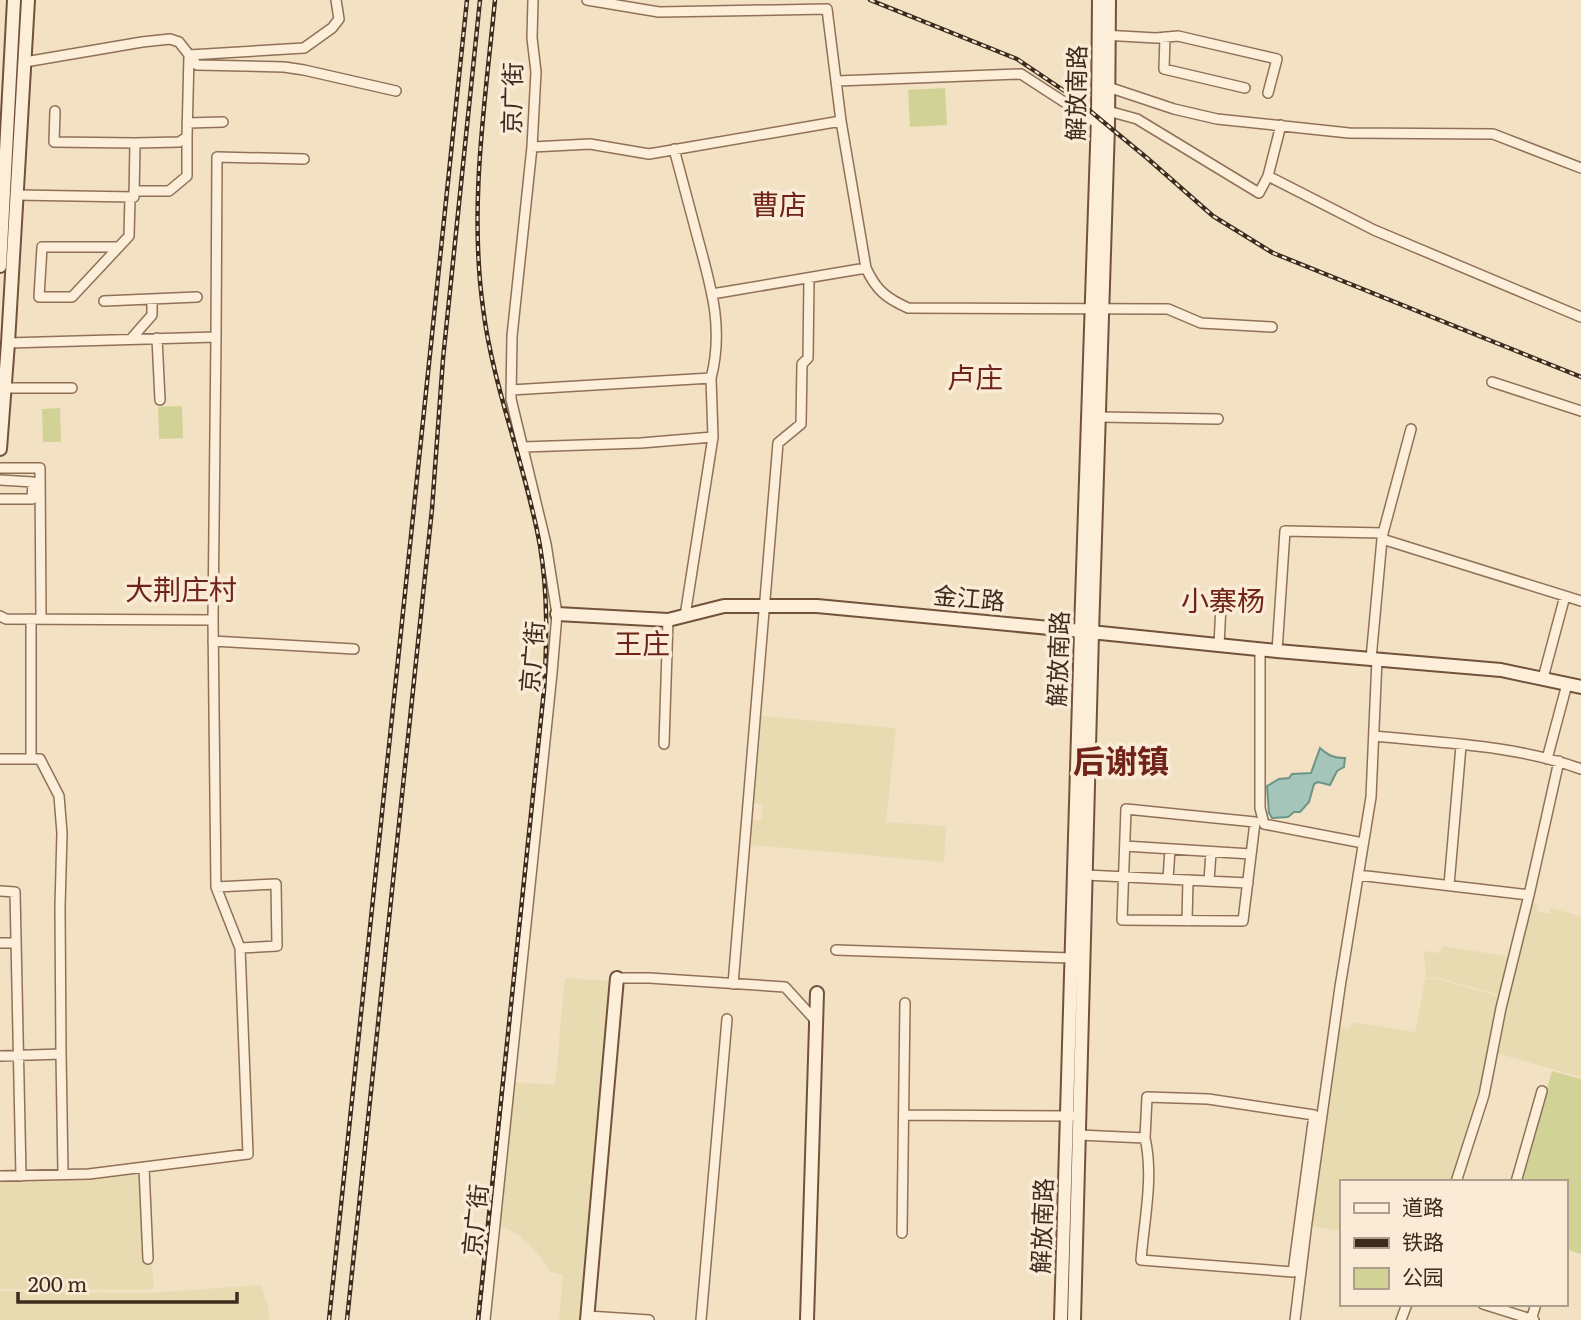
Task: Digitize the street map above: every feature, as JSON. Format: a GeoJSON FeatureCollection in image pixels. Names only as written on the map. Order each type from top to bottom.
{"type":"FeatureCollection","features":[{"type":"Feature","properties":{"kind":"main road"},"geometry":{"type":"LineString","coordinates":[[0,266],[6,67],[14,0]]}},
{"type":"Feature","properties":{"kind":"main road"},"geometry":{"type":"LineString","coordinates":[[0,449],[28,0]]}},
{"type":"Feature","properties":{"kind":"main road","name":"解放南路"},"geometry":{"type":"LineString","coordinates":[[1074,1320],[1079,1135],[1074,1116],[1071,958],[1099,417],[1096,307],[1108,111],[1099,0]]}},
{"type":"Feature","properties":{"kind":"main road","name":"解放南路"},"geometry":{"type":"LineString","coordinates":[[1061,1320],[1086,875],[1086,632],[1096,307],[1098,124],[1103,35],[1109,0]]}},
{"type":"Feature","properties":{"kind":"main road"},"geometry":{"type":"LineString","coordinates":[[6,67],[25,62]]}},
{"type":"Feature","properties":{"kind":"main road","name":"金江路"},"geometry":{"type":"LineString","coordinates":[[557,614],[668,620],[724,606],[817,606],[1277,652],[1501,670],[1581,687]]}},
{"type":"Feature","properties":{"kind":"main road"},"geometry":{"type":"LineString","coordinates":[[587,1318],[617,978]]}},
{"type":"Feature","properties":{"kind":"main road"},"geometry":{"type":"LineString","coordinates":[[807,1320],[817,993]]}},
{"type":"Feature","properties":{"kind":"street"},"geometry":{"type":"LineString","coordinates":[[189,55],[304,48],[332,28],[339,19],[336,0]]}},
{"type":"Feature","properties":{"kind":"street","name":"京广街"},"geometry":{"type":"LineString","coordinates":[[485,1320],[557,614],[546,544],[510,399],[512,336],[532,147],[536,72],[532,38],[533,0]]}},
{"type":"Feature","properties":{"kind":"street"},"geometry":{"type":"LineString","coordinates":[[587,0],[659,12],[827,9],[841,121],[866,268],[871,279],[892,301],[908,308],[1168,309],[1201,323],[1272,327]]}},
{"type":"Feature","properties":{"kind":"street"},"geometry":{"type":"LineString","coordinates":[[1103,35],[1178,36],[1278,59],[1268,93]]}},
{"type":"Feature","properties":{"kind":"street"},"geometry":{"type":"LineString","coordinates":[[1165,37],[1164,69],[1245,88]]}},
{"type":"Feature","properties":{"kind":"street"},"geometry":{"type":"LineString","coordinates":[[25,62],[170,39],[178,42],[197,65],[284,67],[396,90]]}},
{"type":"Feature","properties":{"kind":"street"},"geometry":{"type":"LineString","coordinates":[[17,195],[169,191],[187,176],[189,55]]}},
{"type":"Feature","properties":{"kind":"street"},"geometry":{"type":"LineString","coordinates":[[836,81],[1021,74],[1098,124]]}},
{"type":"Feature","properties":{"kind":"street"},"geometry":{"type":"LineString","coordinates":[[1108,87],[1174,109],[1217,118],[1349,132],[1493,134],[1581,168]]}},
{"type":"Feature","properties":{"kind":"street"},"geometry":{"type":"LineString","coordinates":[[55,111],[54,142],[180,142],[187,137]]}},
{"type":"Feature","properties":{"kind":"street"},"geometry":{"type":"LineString","coordinates":[[1108,111],[1137,119],[1259,193],[1268,176],[1281,125]]}},
{"type":"Feature","properties":{"kind":"street"},"geometry":{"type":"LineString","coordinates":[[532,147],[590,144],[649,154],[841,121]]}},
{"type":"Feature","properties":{"kind":"street"},"geometry":{"type":"LineString","coordinates":[[187,123],[223,122]]}},
{"type":"Feature","properties":{"kind":"street"},"geometry":{"type":"LineString","coordinates":[[119,247],[42,247],[39,298],[72,298],[130,236],[135,143]]}},
{"type":"Feature","properties":{"kind":"street"},"geometry":{"type":"LineString","coordinates":[[674,149],[712,293],[717,324],[717,345],[711,378],[713,437],[685,616]]}},
{"type":"Feature","properties":{"kind":"street"},"geometry":{"type":"LineString","coordinates":[[0,1176],[89,1174],[248,1154],[240,948],[216,887],[213,620],[217,156],[304,159]]}},
{"type":"Feature","properties":{"kind":"street"},"geometry":{"type":"LineString","coordinates":[[1268,176],[1374,230],[1581,317]]}},
{"type":"Feature","properties":{"kind":"street"},"geometry":{"type":"LineString","coordinates":[[712,293],[866,268]]}},
{"type":"Feature","properties":{"kind":"street"},"geometry":{"type":"LineString","coordinates":[[733,984],[778,443],[801,424],[802,364],[808,358],[808,278]]}},
{"type":"Feature","properties":{"kind":"street"},"geometry":{"type":"LineString","coordinates":[[104,301],[197,297]]}},
{"type":"Feature","properties":{"kind":"street"},"geometry":{"type":"LineString","coordinates":[[131,339],[152,315],[152,300]]}},
{"type":"Feature","properties":{"kind":"street"},"geometry":{"type":"LineString","coordinates":[[8,343],[216,337]]}},
{"type":"Feature","properties":{"kind":"street"},"geometry":{"type":"LineString","coordinates":[[157,338],[160,400]]}},
{"type":"Feature","properties":{"kind":"street"},"geometry":{"type":"LineString","coordinates":[[511,390],[711,378]]}},
{"type":"Feature","properties":{"kind":"street"},"geometry":{"type":"LineString","coordinates":[[1492,382],[1581,411]]}},
{"type":"Feature","properties":{"kind":"street"},"geometry":{"type":"LineString","coordinates":[[5,388],[72,388]]}},
{"type":"Feature","properties":{"kind":"street"},"geometry":{"type":"LineString","coordinates":[[1099,417],[1218,419]]}},
{"type":"Feature","properties":{"kind":"street"},"geometry":{"type":"LineString","coordinates":[[1294,1320],[1357,875],[1371,797],[1374,659],[1383,536],[1410,429]]}},
{"type":"Feature","properties":{"kind":"street"},"geometry":{"type":"LineString","coordinates":[[523,447],[641,443],[713,437]]}},
{"type":"Feature","properties":{"kind":"street"},"geometry":{"type":"LineString","coordinates":[[0,468],[40,468],[31,759]]}},
{"type":"Feature","properties":{"kind":"street"},"geometry":{"type":"LineString","coordinates":[[0,480],[33,482],[32,499],[0,499]]}},
{"type":"Feature","properties":{"kind":"street"},"geometry":{"type":"LineString","coordinates":[[1277,652],[1285,531],[1383,536],[1581,601]]}},
{"type":"Feature","properties":{"kind":"street"},"geometry":{"type":"LineString","coordinates":[[1543,678],[1565,596]]}},
{"type":"Feature","properties":{"kind":"street"},"geometry":{"type":"LineString","coordinates":[[1219,646],[1221,604]]}},
{"type":"Feature","properties":{"kind":"street"},"geometry":{"type":"LineString","coordinates":[[0,616],[6,619],[213,620]]}},
{"type":"Feature","properties":{"kind":"street"},"geometry":{"type":"LineString","coordinates":[[664,744],[668,620]]}},
{"type":"Feature","properties":{"kind":"street"},"geometry":{"type":"LineString","coordinates":[[213,641],[354,649]]}},
{"type":"Feature","properties":{"kind":"street"},"geometry":{"type":"LineString","coordinates":[[1260,650],[1260,808],[1264,824],[1363,843]]}},
{"type":"Feature","properties":{"kind":"street"},"geometry":{"type":"LineString","coordinates":[[1547,759],[1567,684]]}},
{"type":"Feature","properties":{"kind":"street"},"geometry":{"type":"LineString","coordinates":[[1374,736],[1493,749],[1559,761],[1581,769]]}},
{"type":"Feature","properties":{"kind":"street"},"geometry":{"type":"LineString","coordinates":[[1449,885],[1461,746]]}},
{"type":"Feature","properties":{"kind":"street"},"geometry":{"type":"LineString","coordinates":[[0,759],[40,759],[59,796],[62,833],[60,907],[63,1174]]}},
{"type":"Feature","properties":{"kind":"street"},"geometry":{"type":"LineString","coordinates":[[1457,1180],[1484,1095],[1501,1009],[1559,761]]}},
{"type":"Feature","properties":{"kind":"street"},"geometry":{"type":"LineString","coordinates":[[1126,809],[1255,822],[1251,854],[1243,921],[1122,920],[1126,809]]}},
{"type":"Feature","properties":{"kind":"street"},"geometry":{"type":"LineString","coordinates":[[1125,846],[1251,854]]}},
{"type":"Feature","properties":{"kind":"street"},"geometry":{"type":"LineString","coordinates":[[1168,879],[1170,849]]}},
{"type":"Feature","properties":{"kind":"street"},"geometry":{"type":"LineString","coordinates":[[1209,881],[1211,852]]}},
{"type":"Feature","properties":{"kind":"street"},"geometry":{"type":"LineString","coordinates":[[1086,875],[1248,883]]}},
{"type":"Feature","properties":{"kind":"street"},"geometry":{"type":"LineString","coordinates":[[1357,875],[1528,895]]}},
{"type":"Feature","properties":{"kind":"street"},"geometry":{"type":"LineString","coordinates":[[1187,920],[1188,880]]}},
{"type":"Feature","properties":{"kind":"street"},"geometry":{"type":"LineString","coordinates":[[216,887],[276,884],[277,946],[240,948]]}},
{"type":"Feature","properties":{"kind":"street"},"geometry":{"type":"LineString","coordinates":[[0,891],[15,892],[21,1176]]}},
{"type":"Feature","properties":{"kind":"street"},"geometry":{"type":"LineString","coordinates":[[0,943],[16,943]]}},
{"type":"Feature","properties":{"kind":"street"},"geometry":{"type":"LineString","coordinates":[[836,950],[1071,958]]}},
{"type":"Feature","properties":{"kind":"street"},"geometry":{"type":"LineString","coordinates":[[617,978],[785,987],[816,1021]]}},
{"type":"Feature","properties":{"kind":"street"},"geometry":{"type":"LineString","coordinates":[[902,1233],[905,1003]]}},
{"type":"Feature","properties":{"kind":"street"},"geometry":{"type":"LineString","coordinates":[[701,1320],[727,1020]]}},
{"type":"Feature","properties":{"kind":"street"},"geometry":{"type":"LineString","coordinates":[[0,1056],[61,1054]]}},
{"type":"Feature","properties":{"kind":"street"},"geometry":{"type":"LineString","coordinates":[[1517,1180],[1542,1091]]}},
{"type":"Feature","properties":{"kind":"street"},"geometry":{"type":"LineString","coordinates":[[1147,1097],[1208,1099],[1314,1115],[1293,1272],[1141,1260],[1149,1169],[1145,1138],[1147,1097]]}},
{"type":"Feature","properties":{"kind":"street"},"geometry":{"type":"LineString","coordinates":[[904,1115],[1074,1116]]}},
{"type":"Feature","properties":{"kind":"street"},"geometry":{"type":"LineString","coordinates":[[1079,1135],[1145,1138]]}},
{"type":"Feature","properties":{"kind":"street"},"geometry":{"type":"LineString","coordinates":[[144,1168],[148,1259]]}},
{"type":"Feature","properties":{"kind":"street"},"geometry":{"type":"LineString","coordinates":[[1489,1306],[1532,1320]]}},
{"type":"Feature","properties":{"kind":"street"},"geometry":{"type":"LineString","coordinates":[[587,1318],[649,1320]]}},
{"type":"Feature","properties":{"kind":"shaded area"},"geometry":{"type":"Polygon","coordinates":[[[761,716],[896,728],[886,822],[946,826],[944,862],[750,845],[752,820],[761,821],[763,805],[753,803],[761,716]]]}},
{"type":"Feature","properties":{"kind":"shaded area"},"geometry":{"type":"Polygon","coordinates":[[[1529,903],[1538,905],[1537,911],[1549,914],[1551,908],[1581,916],[1581,1077],[1496,1053],[1529,903]]]}},
{"type":"Feature","properties":{"kind":"shaded area"},"geometry":{"type":"Polygon","coordinates":[[[1443,946],[1511,957],[1501,995],[1434,977],[1426,978],[1424,951],[1440,953],[1443,946]]]}},
{"type":"Feature","properties":{"kind":"shaded area"},"geometry":{"type":"Polygon","coordinates":[[[565,978],[609,981],[580,1320],[559,1320],[563,1275],[551,1272],[536,1252],[518,1235],[497,1223],[511,1082],[555,1085],[565,978]]]}},
{"type":"Feature","properties":{"kind":"shaded area"},"geometry":{"type":"Polygon","coordinates":[[[1434,978],[1501,997],[1480,1096],[1454,1180],[1340,1180],[1340,1231],[1310,1226],[1340,1028],[1350,1029],[1352,1022],[1415,1032],[1425,980],[1434,978]]]}},
{"type":"Feature","properties":{"kind":"shaded area"},"geometry":{"type":"Polygon","coordinates":[[[137,1172],[141,1175],[145,1265],[152,1265],[154,1287],[151,1290],[0,1289],[0,1179],[137,1172]]]}},
{"type":"Feature","properties":{"kind":"shaded area"},"geometry":{"type":"Polygon","coordinates":[[[261,1285],[270,1320],[0,1320],[0,1291],[150,1293],[261,1285]]]}},
{"type":"Feature","properties":{"kind":"green space"},"geometry":{"type":"Polygon","coordinates":[[[945,88],[947,125],[910,127],[908,90],[945,88]]]}},
{"type":"Feature","properties":{"kind":"green space"},"geometry":{"type":"Polygon","coordinates":[[[182,406],[183,438],[159,439],[158,407],[182,406]]]}},
{"type":"Feature","properties":{"kind":"green space"},"geometry":{"type":"Polygon","coordinates":[[[60,408],[61,442],[43,442],[42,409],[60,408]]]}},
{"type":"Feature","properties":{"kind":"green space"},"geometry":{"type":"Polygon","coordinates":[[[1552,1071],[1581,1079],[1581,1254],[1567,1250],[1567,1180],[1521,1180],[1552,1071]]]}},
{"type":"Feature","properties":{"kind":"water"},"geometry":{"type":"Polygon","coordinates":[[[1320,748],[1332,756],[1345,758],[1344,767],[1337,771],[1330,785],[1318,782],[1314,784],[1309,802],[1300,812],[1294,812],[1288,817],[1272,818],[1269,813],[1267,786],[1279,779],[1289,778],[1292,774],[1311,773],[1320,748]]]}},
{"type":"Feature","properties":{"kind":"railway"},"geometry":{"type":"LineString","coordinates":[[329,1320],[467,0]]}},
{"type":"Feature","properties":{"kind":"railway"},"geometry":{"type":"LineString","coordinates":[[347,1320],[432,509],[443,359],[480,0]]}},
{"type":"Feature","properties":{"kind":"railway"},"geometry":{"type":"LineString","coordinates":[[478,1320],[544,690],[546,636],[546,600],[540,546],[527,486],[494,368],[479,269],[480,154],[495,0]]}},
{"type":"Feature","properties":{"kind":"railway"},"geometry":{"type":"LineString","coordinates":[[870,0],[1017,59],[1072,96],[1213,216],[1273,253],[1581,377]]}},
{"type":"Feature","properties":{"kind":"district","name":"曹店"},"geometry":{"type":"Point","coordinates":[779,205]}},
{"type":"Feature","properties":{"kind":"district","name":"卢庄"},"geometry":{"type":"Point","coordinates":[975,378]}},
{"type":"Feature","properties":{"kind":"district","name":"大荆庄村"},"geometry":{"type":"Point","coordinates":[181,590]}},
{"type":"Feature","properties":{"kind":"district","name":"小寨杨"},"geometry":{"type":"Point","coordinates":[1223,601]}},
{"type":"Feature","properties":{"kind":"district","name":"王庄"},"geometry":{"type":"Point","coordinates":[642,644]}},
{"type":"Feature","properties":{"kind":"district","name":"后谢镇"},"geometry":{"type":"Point","coordinates":[1121,762]}}]}
